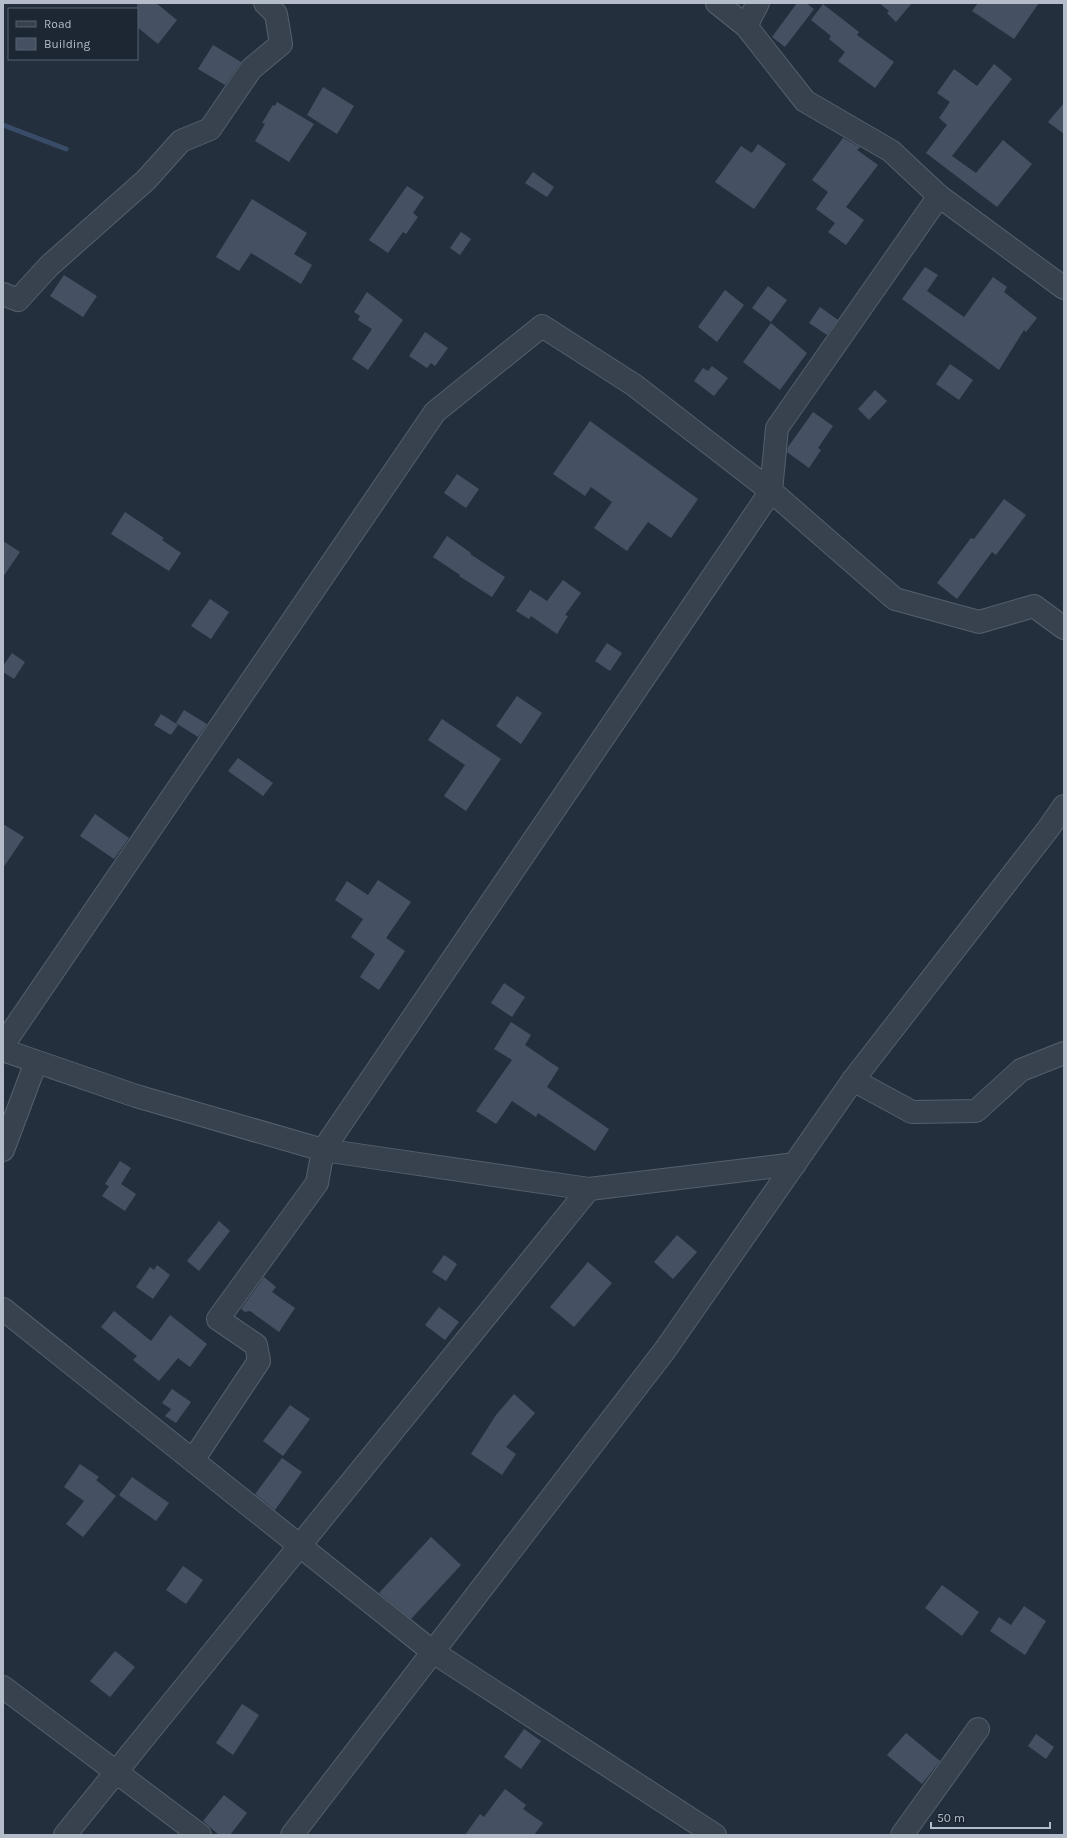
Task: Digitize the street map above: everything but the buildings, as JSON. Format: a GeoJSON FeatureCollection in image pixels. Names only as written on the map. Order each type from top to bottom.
{"type":"FeatureCollection","features":[{"type":"Feature","properties":{"kind":"street"},"geometry":{"type":"LineString","coordinates":[[3,294],[18,300],[49,266],[146,180],[181,141],[210,129],[251,69],[281,44],[276,14],[265,3]]}},
{"type":"Feature","properties":{"kind":"street"},"geometry":{"type":"LineString","coordinates":[[716,3],[746,26],[805,101],[891,151],[939,196],[1064,288]]}},
{"type":"Feature","properties":{"kind":"street"},"geometry":{"type":"LineString","coordinates":[[746,26],[758,3]]}},
{"type":"Feature","properties":{"kind":"street"},"geometry":{"type":"LineString","coordinates":[[193,1460],[259,1361],[256,1344],[218,1319],[317,1183],[322,1150],[771,491],[777,428],[939,196]]}},
{"type":"Feature","properties":{"kind":"street"},"geometry":{"type":"LineString","coordinates":[[3,1045],[434,412],[542,326],[634,385],[771,491],[895,599],[979,622],[1034,606],[1064,628]]}},
{"type":"Feature","properties":{"kind":"street"},"geometry":{"type":"LineString","coordinates":[[292,1835],[665,1350],[854,1080],[1048,829],[1064,806]]}},
{"type":"Feature","properties":{"kind":"street"},"geometry":{"type":"LineString","coordinates":[[3,1050],[136,1096],[322,1150],[589,1189],[795,1164]]}},
{"type":"Feature","properties":{"kind":"street"},"geometry":{"type":"LineString","coordinates":[[854,1080],[912,1112],[976,1111],[1021,1070],[1064,1053]]}},
{"type":"Feature","properties":{"kind":"street"},"geometry":{"type":"LineString","coordinates":[[3,1150],[36,1062]]}},
{"type":"Feature","properties":{"kind":"street"},"geometry":{"type":"LineString","coordinates":[[65,1835],[589,1189]]}},
{"type":"Feature","properties":{"kind":"street"},"geometry":{"type":"LineString","coordinates":[[3,1309],[433,1652],[709,1832]]}},
{"type":"Feature","properties":{"kind":"street"},"geometry":{"type":"LineString","coordinates":[[3,1687],[200,1835]]}},
{"type":"Feature","properties":{"kind":"street"},"geometry":{"type":"LineString","coordinates":[[902,1835],[978,1729]]}},
{"type":"Feature","properties":{"kind":"waterway"},"geometry":{"type":"LineString","coordinates":[[3,125],[66,149]]}}]}
